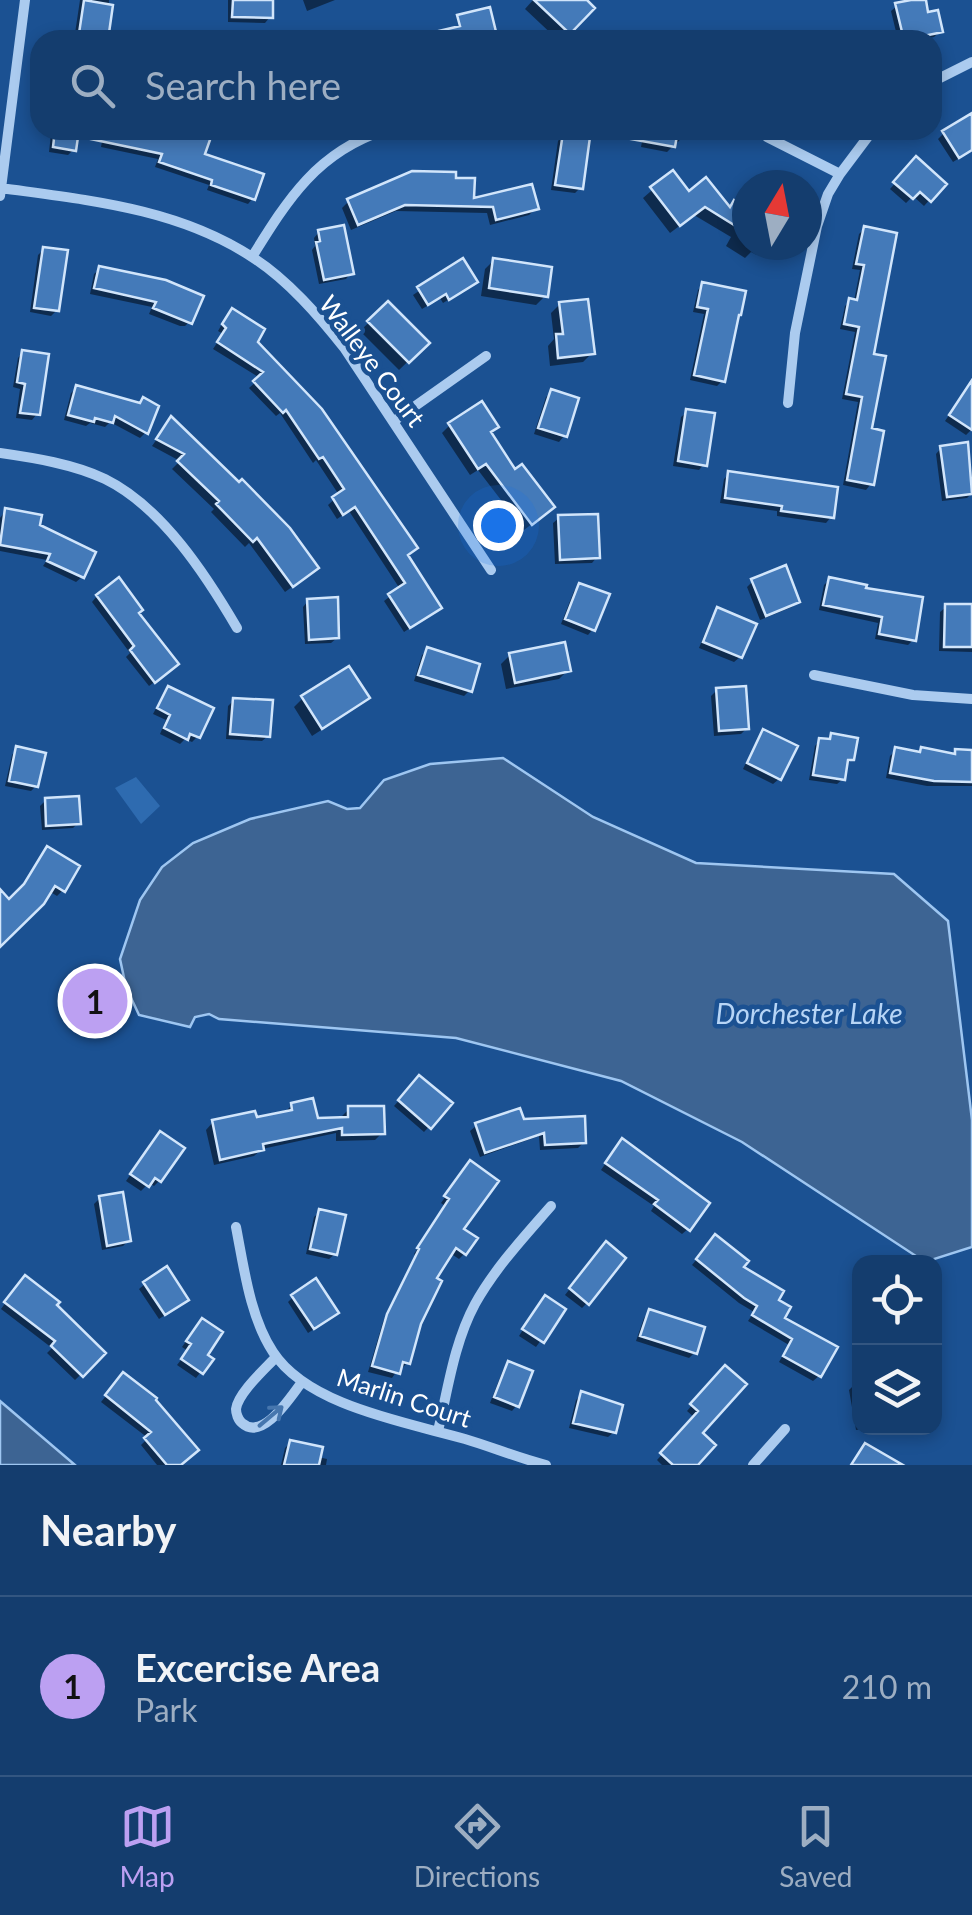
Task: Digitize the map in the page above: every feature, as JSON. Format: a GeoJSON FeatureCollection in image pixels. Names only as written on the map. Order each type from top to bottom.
{"type":"FeatureCollection","features":[{"type":"Feature","properties":{"kind":"street"},"geometry":{"type":"LineString","coordinates":[[0,196],[25,0]]}},
{"type":"Feature","properties":{"kind":"street"},"geometry":{"type":"LineString","coordinates":[[942,77],[972,62]]}},
{"type":"Feature","properties":{"kind":"street"},"geometry":{"type":"LineString","coordinates":[[252,257],[310,174],[362,140]]}},
{"type":"Feature","properties":{"kind":"street"},"geometry":{"type":"LineString","coordinates":[[771,140],[840,174]]}},
{"type":"Feature","properties":{"kind":"street"},"geometry":{"type":"LineString","coordinates":[[788,404],[795,333],[817,226],[828,194],[866,140]]}},
{"type":"Feature","properties":{"kind":"street","name":"Walleye Court"},"geometry":{"type":"LineString","coordinates":[[1,188],[152,213],[185,224],[252,257],[327,326],[491,570]]}},
{"type":"Feature","properties":{"kind":"street"},"geometry":{"type":"LineString","coordinates":[[394,421],[486,356]]}},
{"type":"Feature","properties":{"kind":"street"},"geometry":{"type":"LineString","coordinates":[[0,454],[94,474],[130,494],[162,524],[204,574],[237,628]]}},
{"type":"Feature","properties":{"kind":"street"},"geometry":{"type":"LineString","coordinates":[[814,675],[913,696],[972,699]]}},
{"type":"Feature","properties":{"kind":"street"},"geometry":{"type":"LineString","coordinates":[[438,1431],[457,1352],[475,1304],[512,1252],[552,1206]]}},
{"type":"Feature","properties":{"kind":"street","name":"Marlin Court"},"geometry":{"type":"LineString","coordinates":[[236,1228],[264,1338],[276,1357],[302,1382],[337,1401],[541,1464]]}},
{"type":"Feature","properties":{"kind":"street"},"geometry":{"type":"LineString","coordinates":[[276,1357],[242,1396],[236,1410],[238,1420],[250,1428],[266,1424],[302,1382]]}},
{"type":"Feature","properties":{"kind":"street"},"geometry":{"type":"LineString","coordinates":[[753,1465],[785,1429]]}},
{"type":"Feature","properties":{"kind":"shaded area"},"geometry":{"type":"Polygon","coordinates":[[[136,777],[160,806],[141,824],[115,788],[136,777]]]}},
{"type":"Feature","properties":{"kind":"water","name":"Dorchester Lake"},"geometry":{"type":"Polygon","coordinates":[[[503,758],[593,817],[696,863],[894,874],[948,921],[972,1120],[972,1247],[942,1257],[914,1255],[742,1142],[621,1081],[456,1038],[219,1019],[209,1014],[195,1017],[190,1027],[139,1015],[126,987],[120,959],[140,900],[162,867],[193,843],[250,819],[328,801],[347,809],[360,808],[384,780],[430,764],[503,758]]]}},
{"type":"Feature","properties":{"kind":"water"},"geometry":{"type":"Polygon","coordinates":[[[0,1401],[75,1465],[0,1465],[0,1401]]]}},
{"type":"Feature","properties":{"kind":"building"},"geometry":{"type":"Polygon","coordinates":[[[84,0],[113,5],[109,30],[80,30],[84,0]]]}},
{"type":"Feature","properties":{"kind":"building"},"geometry":{"type":"Polygon","coordinates":[[[233,0],[273,0],[273,18],[232,17],[233,0]]]}},
{"type":"Feature","properties":{"kind":"building"},"geometry":{"type":"Polygon","coordinates":[[[534,0],[587,0],[595,8],[574,30],[566,30],[534,0]]]}},
{"type":"Feature","properties":{"kind":"building"},"geometry":{"type":"Polygon","coordinates":[[[926,0],[928,12],[938,10],[943,32],[902,30],[895,3],[926,0]]]}},
{"type":"Feature","properties":{"kind":"building"},"geometry":{"type":"Polygon","coordinates":[[[490,7],[496,30],[443,30],[460,26],[457,15],[490,7]]]}},
{"type":"Feature","properties":{"kind":"building"},"geometry":{"type":"Polygon","coordinates":[[[972,113],[972,150],[959,158],[942,131],[972,113]]]}},
{"type":"Feature","properties":{"kind":"building"},"geometry":{"type":"Polygon","coordinates":[[[54,140],[78,140],[76,151],[53,147],[54,140]]]}},
{"type":"Feature","properties":{"kind":"building"},"geometry":{"type":"Polygon","coordinates":[[[95,140],[210,140],[205,154],[264,174],[255,200],[159,162],[162,154],[95,140]]]}},
{"type":"Feature","properties":{"kind":"building"},"geometry":{"type":"Polygon","coordinates":[[[562,140],[590,140],[583,189],[555,185],[562,140]]]}},
{"type":"Feature","properties":{"kind":"building"},"geometry":{"type":"Polygon","coordinates":[[[636,140],[676,140],[675,147],[636,140]]]}},
{"type":"Feature","properties":{"kind":"building"},"geometry":{"type":"Polygon","coordinates":[[[916,156],[947,184],[931,202],[920,192],[913,199],[893,182],[916,156]]]}},
{"type":"Feature","properties":{"kind":"building"},"geometry":{"type":"Polygon","coordinates":[[[673,170],[689,191],[706,177],[730,207],[732,204],[732,224],[705,207],[680,226],[650,187],[673,170]]]}},
{"type":"Feature","properties":{"kind":"building"},"geometry":{"type":"Polygon","coordinates":[[[412,171],[456,172],[456,178],[475,178],[474,198],[532,184],[539,209],[496,220],[493,207],[405,205],[358,225],[347,199],[412,171]]]}},
{"type":"Feature","properties":{"kind":"building"},"geometry":{"type":"Polygon","coordinates":[[[344,225],[354,274],[324,280],[316,242],[320,241],[318,230],[344,225]]]}},
{"type":"Feature","properties":{"kind":"building"},"geometry":{"type":"Polygon","coordinates":[[[864,226],[897,233],[874,354],[886,356],[872,428],[884,431],[874,485],[847,480],[862,397],[846,394],[859,327],[844,324],[849,298],[857,300],[864,265],[856,264],[864,226]]]}},
{"type":"Feature","properties":{"kind":"building"},"geometry":{"type":"Polygon","coordinates":[[[43,247],[68,250],[59,311],[34,308],[43,247]]]}},
{"type":"Feature","properties":{"kind":"building"},"geometry":{"type":"Polygon","coordinates":[[[463,258],[478,282],[449,300],[446,294],[428,305],[417,287],[463,258]]]}},
{"type":"Feature","properties":{"kind":"building"},"geometry":{"type":"Polygon","coordinates":[[[493,258],[552,267],[548,297],[489,288],[493,258]]]}},
{"type":"Feature","properties":{"kind":"building"},"geometry":{"type":"Polygon","coordinates":[[[99,266],[166,280],[204,296],[192,324],[153,308],[156,302],[94,288],[99,266]]]}},
{"type":"Feature","properties":{"kind":"building"},"geometry":{"type":"Polygon","coordinates":[[[702,282],[746,291],[725,382],[694,375],[708,309],[697,307],[702,282]]]}},
{"type":"Feature","properties":{"kind":"building"},"geometry":{"type":"Polygon","coordinates":[[[588,299],[595,354],[558,358],[556,334],[563,334],[559,302],[588,299]]]}},
{"type":"Feature","properties":{"kind":"building"},"geometry":{"type":"Polygon","coordinates":[[[388,301],[430,343],[409,363],[367,321],[388,301]]]}},
{"type":"Feature","properties":{"kind":"building"},"geometry":{"type":"Polygon","coordinates":[[[232,308],[265,329],[258,342],[322,409],[418,548],[408,555],[442,608],[410,628],[388,594],[405,583],[355,507],[343,515],[332,497],[344,489],[323,457],[319,459],[286,410],[283,413],[253,381],[263,372],[217,342],[232,308]]]}},
{"type":"Feature","properties":{"kind":"building"},"geometry":{"type":"Polygon","coordinates":[[[22,350],[49,354],[40,415],[20,413],[25,384],[17,382],[22,350]]]}},
{"type":"Feature","properties":{"kind":"building"},"geometry":{"type":"Polygon","coordinates":[[[972,380],[972,430],[949,415],[972,380]]]}},
{"type":"Feature","properties":{"kind":"building"},"geometry":{"type":"Polygon","coordinates":[[[76,385],[140,403],[143,397],[159,406],[148,434],[115,416],[113,423],[68,415],[76,385]]]}},
{"type":"Feature","properties":{"kind":"building"},"geometry":{"type":"Polygon","coordinates":[[[551,389],[579,398],[567,437],[538,428],[551,389]]]}},
{"type":"Feature","properties":{"kind":"building"},"geometry":{"type":"Polygon","coordinates":[[[482,401],[499,427],[491,432],[515,469],[522,464],[555,507],[532,525],[486,464],[478,469],[448,423],[482,401]]]}},
{"type":"Feature","properties":{"kind":"building"},"geometry":{"type":"Polygon","coordinates":[[[686,409],[715,413],[707,466],[678,461],[686,409]]]}},
{"type":"Feature","properties":{"kind":"building"},"geometry":{"type":"Polygon","coordinates":[[[171,416],[290,528],[319,568],[293,587],[257,538],[253,542],[216,504],[219,501],[177,461],[184,454],[156,439],[171,416]]]}},
{"type":"Feature","properties":{"kind":"building"},"geometry":{"type":"Polygon","coordinates":[[[968,442],[972,494],[947,497],[940,446],[968,442]]]}},
{"type":"Feature","properties":{"kind":"building"},"geometry":{"type":"Polygon","coordinates":[[[728,471],[838,487],[834,518],[725,498],[728,471]]]}},
{"type":"Feature","properties":{"kind":"building"},"geometry":{"type":"Polygon","coordinates":[[[5,508],[42,515],[40,525],[96,552],[84,578],[47,561],[50,554],[0,545],[5,508]]]}},
{"type":"Feature","properties":{"kind":"building"},"geometry":{"type":"Polygon","coordinates":[[[598,514],[600,558],[560,560],[558,515],[598,514]]]}},
{"type":"Feature","properties":{"kind":"building"},"geometry":{"type":"Polygon","coordinates":[[[786,565],[800,602],[766,616],[751,579],[786,565]]]}},
{"type":"Feature","properties":{"kind":"building"},"geometry":{"type":"Polygon","coordinates":[[[119,577],[143,610],[139,613],[179,664],[155,683],[130,650],[134,646],[96,595],[119,577]]]}},
{"type":"Feature","properties":{"kind":"building"},"geometry":{"type":"Polygon","coordinates":[[[829,577],[867,585],[866,588],[923,597],[916,641],[879,634],[882,617],[823,605],[829,577]]]}},
{"type":"Feature","properties":{"kind":"building"},"geometry":{"type":"Polygon","coordinates":[[[579,583],[610,594],[595,631],[565,619],[579,583]]]}},
{"type":"Feature","properties":{"kind":"building"},"geometry":{"type":"Polygon","coordinates":[[[338,597],[339,638],[309,640],[307,599],[338,597]]]}},
{"type":"Feature","properties":{"kind":"building"},"geometry":{"type":"Polygon","coordinates":[[[945,604],[972,604],[972,647],[944,647],[945,604]]]}},
{"type":"Feature","properties":{"kind":"building"},"geometry":{"type":"Polygon","coordinates":[[[717,607],[757,624],[742,658],[703,642],[717,607]]]}},
{"type":"Feature","properties":{"kind":"building"},"geometry":{"type":"Polygon","coordinates":[[[565,642],[571,671],[515,683],[509,653],[565,642]]]}},
{"type":"Feature","properties":{"kind":"building"},"geometry":{"type":"Polygon","coordinates":[[[427,647],[480,664],[472,692],[418,675],[427,647]]]}},
{"type":"Feature","properties":{"kind":"building"},"geometry":{"type":"Polygon","coordinates":[[[349,666],[370,698],[322,729],[301,696],[349,666]]]}},
{"type":"Feature","properties":{"kind":"building"},"geometry":{"type":"Polygon","coordinates":[[[168,686],[214,708],[200,738],[190,734],[188,740],[164,728],[170,715],[157,708],[168,686]]]}},
{"type":"Feature","properties":{"kind":"building"},"geometry":{"type":"Polygon","coordinates":[[[746,686],[749,729],[719,731],[716,688],[746,686]]]}},
{"type":"Feature","properties":{"kind":"building"},"geometry":{"type":"Polygon","coordinates":[[[233,698],[273,700],[270,737],[230,734],[233,698]]]}},
{"type":"Feature","properties":{"kind":"building"},"geometry":{"type":"Polygon","coordinates":[[[763,729],[798,746],[781,780],[747,763],[763,729]]]}},
{"type":"Feature","properties":{"kind":"building"},"geometry":{"type":"Polygon","coordinates":[[[831,733],[858,738],[854,760],[848,760],[845,780],[813,775],[819,738],[830,739],[831,733]]]}},
{"type":"Feature","properties":{"kind":"building"},"geometry":{"type":"Polygon","coordinates":[[[16,746],[46,753],[38,787],[9,781],[16,746]]]}},
{"type":"Feature","properties":{"kind":"building"},"geometry":{"type":"Polygon","coordinates":[[[895,747],[920,752],[921,747],[955,754],[955,749],[972,750],[972,782],[934,781],[890,773],[895,747]]]}},
{"type":"Feature","properties":{"kind":"building"},"geometry":{"type":"Polygon","coordinates":[[[79,796],[81,824],[46,826],[45,798],[79,796]]]}},
{"type":"Feature","properties":{"kind":"building"},"geometry":{"type":"Polygon","coordinates":[[[47,846],[80,866],[65,892],[55,886],[44,904],[0,947],[0,889],[9,899],[24,884],[47,846]]]}},
{"type":"Feature","properties":{"kind":"building"},"geometry":{"type":"Polygon","coordinates":[[[419,1075],[453,1103],[431,1129],[398,1100],[419,1075]]]}},
{"type":"Feature","properties":{"kind":"building"},"geometry":{"type":"Polygon","coordinates":[[[313,1098],[318,1118],[348,1117],[348,1106],[384,1106],[385,1134],[342,1135],[342,1128],[263,1144],[264,1150],[220,1160],[212,1120],[255,1111],[257,1117],[292,1110],[291,1103],[313,1098]]]}},
{"type":"Feature","properties":{"kind":"building"},"geometry":{"type":"Polygon","coordinates":[[[520,1108],[524,1119],[585,1116],[586,1143],[545,1145],[544,1133],[485,1153],[475,1123],[520,1108]]]}},
{"type":"Feature","properties":{"kind":"building"},"geometry":{"type":"Polygon","coordinates":[[[160,1131],[185,1148],[161,1182],[155,1178],[149,1187],[130,1174],[160,1131]]]}},
{"type":"Feature","properties":{"kind":"building"},"geometry":{"type":"Polygon","coordinates":[[[622,1138],[710,1203],[690,1231],[654,1204],[658,1200],[605,1163],[622,1138]]]}},
{"type":"Feature","properties":{"kind":"building"},"geometry":{"type":"Polygon","coordinates":[[[470,1160],[499,1181],[464,1229],[478,1238],[466,1255],[456,1248],[437,1278],[442,1281],[421,1324],[410,1364],[403,1362],[400,1374],[372,1366],[387,1314],[417,1248],[449,1199],[444,1196],[470,1160]]]}},
{"type":"Feature","properties":{"kind":"building"},"geometry":{"type":"Polygon","coordinates":[[[123,1192],[131,1241],[107,1246],[99,1196],[123,1192]]]}},
{"type":"Feature","properties":{"kind":"building"},"geometry":{"type":"Polygon","coordinates":[[[319,1209],[346,1215],[337,1255],[310,1249],[319,1209]]]}},
{"type":"Feature","properties":{"kind":"building"},"geometry":{"type":"Polygon","coordinates":[[[715,1234],[749,1261],[744,1267],[784,1291],[779,1300],[791,1307],[785,1318],[838,1347],[821,1377],[783,1356],[792,1339],[752,1315],[757,1306],[696,1259],[715,1234]]]}},
{"type":"Feature","properties":{"kind":"building"},"geometry":{"type":"Polygon","coordinates":[[[606,1241],[626,1258],[589,1305],[569,1288],[606,1241]]]}},
{"type":"Feature","properties":{"kind":"building"},"geometry":{"type":"Polygon","coordinates":[[[167,1266],[189,1300],[165,1315],[143,1282],[167,1266]]]}},
{"type":"Feature","properties":{"kind":"building"},"geometry":{"type":"Polygon","coordinates":[[[25,1275],[60,1302],[57,1305],[106,1353],[83,1377],[51,1346],[55,1341],[4,1302],[25,1275]]]}},
{"type":"Feature","properties":{"kind":"building"},"geometry":{"type":"Polygon","coordinates":[[[316,1278],[339,1313],[314,1329],[291,1295],[316,1278]]]}},
{"type":"Feature","properties":{"kind":"building"},"geometry":{"type":"Polygon","coordinates":[[[545,1295],[566,1309],[544,1343],[522,1329],[545,1295]]]}},
{"type":"Feature","properties":{"kind":"building"},"geometry":{"type":"Polygon","coordinates":[[[649,1309],[705,1327],[697,1354],[640,1336],[649,1309]]]}},
{"type":"Feature","properties":{"kind":"building"},"geometry":{"type":"Polygon","coordinates":[[[202,1318],[223,1332],[208,1355],[214,1359],[203,1374],[181,1359],[191,1344],[186,1341],[202,1318]]]}},
{"type":"Feature","properties":{"kind":"building"},"geometry":{"type":"Polygon","coordinates":[[[508,1361],[533,1371],[519,1407],[494,1397],[508,1361]]]}},
{"type":"Feature","properties":{"kind":"building"},"geometry":{"type":"Polygon","coordinates":[[[725,1365],[747,1384],[703,1433],[716,1445],[698,1465],[673,1465],[660,1453],[698,1411],[690,1404],[725,1365]]]}},
{"type":"Feature","properties":{"kind":"building"},"geometry":{"type":"Polygon","coordinates":[[[123,1372],[157,1398],[199,1450],[181,1465],[167,1465],[144,1438],[151,1432],[105,1395],[123,1372]]]}},
{"type":"Feature","properties":{"kind":"building"},"geometry":{"type":"Polygon","coordinates":[[[581,1391],[623,1405],[616,1433],[573,1423],[581,1391]]]}},
{"type":"Feature","properties":{"kind":"building"},"geometry":{"type":"Polygon","coordinates":[[[290,1440],[323,1447],[319,1465],[284,1465],[290,1440]]]}},
{"type":"Feature","properties":{"kind":"building"},"geometry":{"type":"Polygon","coordinates":[[[865,1443],[903,1465],[851,1465],[865,1443]]]}},
{"type":"Feature","properties":{"kind":"place","name":"Excercise Area"},"geometry":{"type":"Point","coordinates":[95,1001]}}]}
